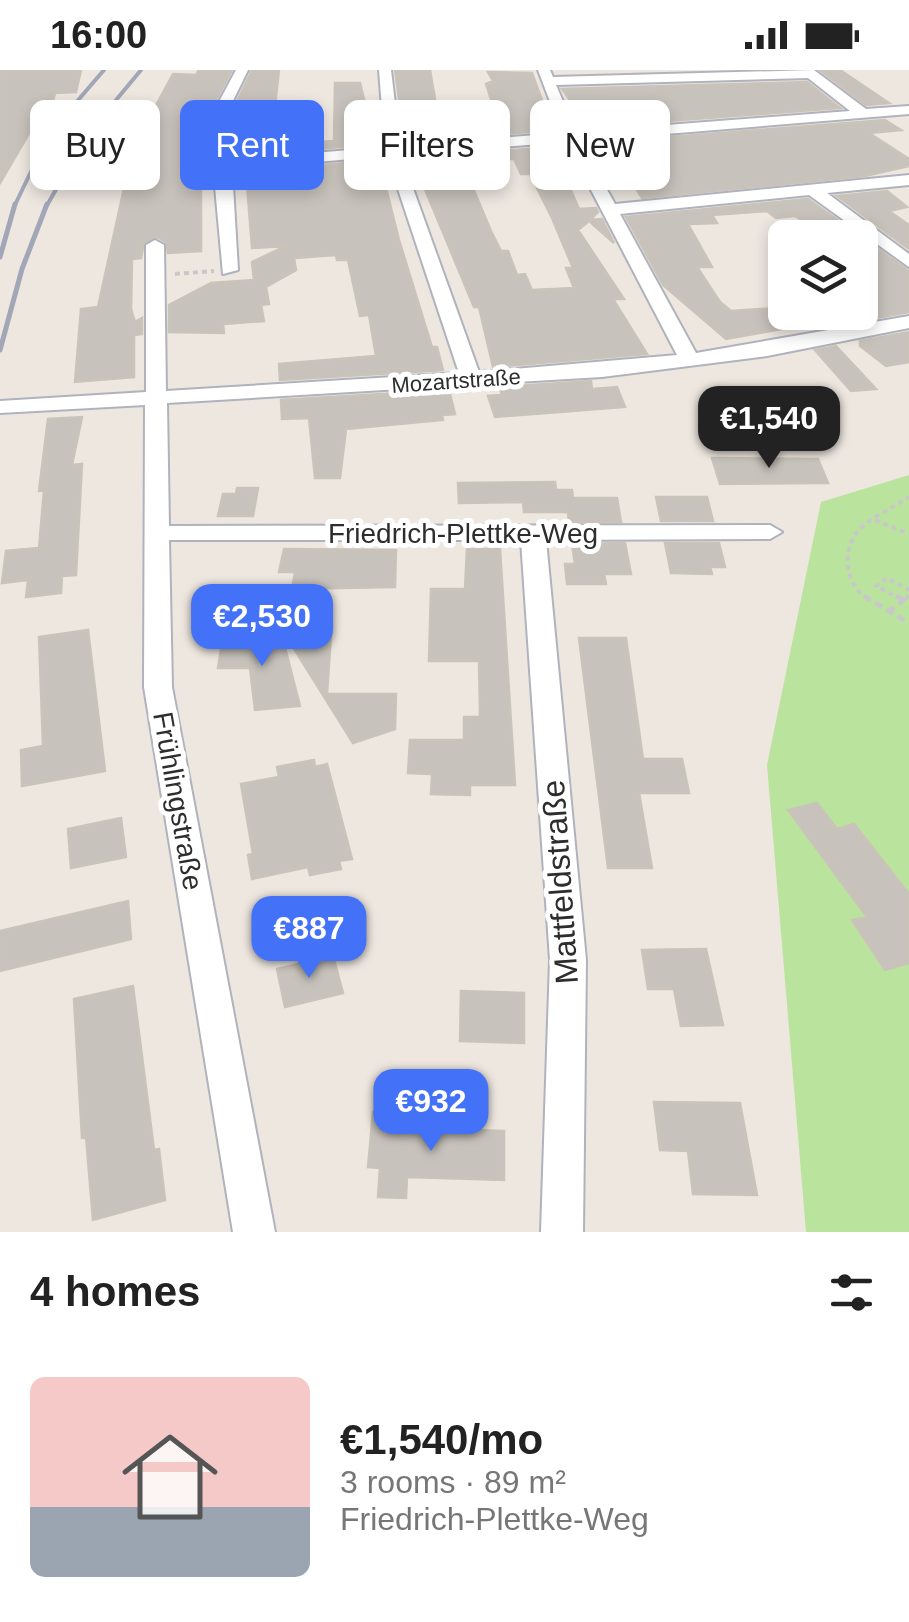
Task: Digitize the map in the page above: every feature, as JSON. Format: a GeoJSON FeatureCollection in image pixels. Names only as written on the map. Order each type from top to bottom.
{"type":"FeatureCollection","features":[{"type":"Feature","properties":{"kind":"street"},"geometry":{"type":"LineString","coordinates":[[227,100],[242,70]]}},
{"type":"Feature","properties":{"kind":"street"},"geometry":{"type":"LineString","coordinates":[[385,70],[388,100]]}},
{"type":"Feature","properties":{"kind":"street"},"geometry":{"type":"LineString","coordinates":[[556,100],[546,76],[808,72],[864,114]]}},
{"type":"Feature","properties":{"kind":"street"},"geometry":{"type":"LineString","coordinates":[[670,129],[909,110]]}},
{"type":"Feature","properties":{"kind":"street"},"geometry":{"type":"LineString","coordinates":[[891,111],[909,122]]}},
{"type":"Feature","properties":{"kind":"street"},"geometry":{"type":"LineString","coordinates":[[608,210],[909,180]]}},
{"type":"Feature","properties":{"kind":"street"},"geometry":{"type":"LineString","coordinates":[[223,190],[229,270]]}},
{"type":"Feature","properties":{"kind":"street"},"geometry":{"type":"LineString","coordinates":[[406,190],[472,380]]}},
{"type":"Feature","properties":{"kind":"street"},"geometry":{"type":"LineString","coordinates":[[598,190],[690,361]]}},
{"type":"Feature","properties":{"kind":"street"},"geometry":{"type":"LineString","coordinates":[[813,190],[909,262]]}},
{"type":"Feature","properties":{"kind":"street","name":"Frühlingstraße"},"geometry":{"type":"LineString","coordinates":[[155,245],[152,276],[158,686],[254,1232]]}},
{"type":"Feature","properties":{"kind":"street","name":"Mozartstraße"},"geometry":{"type":"LineString","coordinates":[[0,407],[472,380],[690,361],[909,322]]}},
{"type":"Feature","properties":{"kind":"street","name":"Mattfeldstraße"},"geometry":{"type":"LineString","coordinates":[[533,532],[568,960],[562,1232]]}},
{"type":"Feature","properties":{"kind":"street","name":"Friedrich-Plettke-Weg"},"geometry":{"type":"LineString","coordinates":[[156,533],[770,532]]}},
{"type":"Feature","properties":{"kind":"path"},"geometry":{"type":"LineString","coordinates":[[152,276],[229,270]]}},
{"type":"Feature","properties":{"kind":"path"},"geometry":{"type":"LineString","coordinates":[[909,496],[852,541],[847,569],[858,592],[909,623]]}},
{"type":"Feature","properties":{"kind":"path"},"geometry":{"type":"LineString","coordinates":[[874,520],[909,534]]}},
{"type":"Feature","properties":{"kind":"path"},"geometry":{"type":"LineString","coordinates":[[887,578],[907,595],[876,586],[887,578]]}},
{"type":"Feature","properties":{"kind":"path"},"geometry":{"type":"LineString","coordinates":[[888,612],[907,595]]}},
{"type":"Feature","properties":{"kind":"green space"},"geometry":{"type":"Polygon","coordinates":[[[909,475],[909,1232],[806,1232],[767,765],[821,502],[909,475]]]}},
{"type":"Feature","properties":{"kind":"building"},"geometry":{"type":"Polygon","coordinates":[[[0,70],[81,70],[76,92],[55,93],[53,100],[30,100],[30,132],[0,183],[0,70]]]}},
{"type":"Feature","properties":{"kind":"building"},"geometry":{"type":"Polygon","coordinates":[[[199,70],[232,70],[216,100],[180,100],[180,190],[201,190],[201,251],[168,253],[166,242],[157,237],[144,242],[141,258],[132,259],[131,309],[135,322],[142,318],[142,334],[134,335],[134,377],[75,382],[81,309],[98,307],[123,190],[160,190],[159,100],[173,74],[196,75],[199,70]]]}},
{"type":"Feature","properties":{"kind":"building"},"geometry":{"type":"Polygon","coordinates":[[[252,70],[279,70],[276,100],[238,100],[252,70]]]}},
{"type":"Feature","properties":{"kind":"building"},"geometry":{"type":"Polygon","coordinates":[[[395,70],[430,70],[435,100],[399,100],[395,70]]]}},
{"type":"Feature","properties":{"kind":"building"},"geometry":{"type":"Polygon","coordinates":[[[820,70],[840,70],[889,103],[866,105],[820,70]]]}},
{"type":"Feature","properties":{"kind":"building"},"geometry":{"type":"Polygon","coordinates":[[[488,72],[532,73],[542,100],[530,100],[530,132],[510,133],[510,100],[491,100],[486,84],[493,81],[488,72]]]}},
{"type":"Feature","properties":{"kind":"building"},"geometry":{"type":"Polygon","coordinates":[[[807,82],[840,108],[670,121],[670,100],[570,100],[562,89],[807,82]]]}},
{"type":"Feature","properties":{"kind":"building"},"geometry":{"type":"Polygon","coordinates":[[[335,83],[360,83],[364,100],[344,100],[344,147],[324,149],[324,142],[334,141],[335,83]]]}},
{"type":"Feature","properties":{"kind":"building"},"geometry":{"type":"Polygon","coordinates":[[[885,120],[901,130],[869,133],[909,159],[909,166],[865,176],[642,198],[637,190],[670,190],[670,137],[885,120]]]}},
{"type":"Feature","properties":{"kind":"building"},"geometry":{"type":"Polygon","coordinates":[[[530,149],[530,174],[521,174],[514,159],[510,159],[510,150],[530,149]]]}},
{"type":"Feature","properties":{"kind":"building"},"geometry":{"type":"Polygon","coordinates":[[[344,163],[344,190],[386,190],[432,347],[437,347],[443,370],[280,380],[279,364],[376,356],[369,315],[360,316],[348,260],[337,260],[336,255],[294,258],[296,270],[266,287],[269,304],[261,305],[264,321],[223,324],[224,333],[169,332],[169,305],[211,283],[254,280],[252,262],[286,246],[252,248],[247,190],[324,190],[324,165],[344,163]]]}},
{"type":"Feature","properties":{"kind":"building"},"geometry":{"type":"Polygon","coordinates":[[[425,190],[474,190],[501,251],[508,251],[517,275],[525,274],[532,290],[574,288],[566,268],[573,268],[538,190],[571,190],[579,209],[596,208],[598,212],[590,220],[602,219],[614,243],[589,221],[578,230],[624,299],[613,299],[647,354],[493,367],[479,307],[474,307],[425,190]]]}},
{"type":"Feature","properties":{"kind":"building"},"geometry":{"type":"Polygon","coordinates":[[[887,191],[907,207],[889,211],[909,225],[909,249],[878,226],[878,220],[870,220],[837,196],[887,191]]]}},
{"type":"Feature","properties":{"kind":"building"},"geometry":{"type":"Polygon","coordinates":[[[808,199],[837,220],[776,218],[767,211],[712,215],[717,223],[688,224],[712,267],[697,267],[720,302],[731,311],[768,309],[768,330],[777,330],[726,339],[663,285],[626,217],[808,199]]]}},
{"type":"Feature","properties":{"kind":"building"},"geometry":{"type":"Polygon","coordinates":[[[878,249],[909,271],[909,312],[878,318],[878,249]]]}},
{"type":"Feature","properties":{"kind":"building"},"geometry":{"type":"Polygon","coordinates":[[[909,332],[909,362],[886,366],[860,346],[860,341],[909,332]]]}},
{"type":"Feature","properties":{"kind":"building"},"geometry":{"type":"Polygon","coordinates":[[[836,346],[876,389],[851,391],[815,350],[836,346]]]}},
{"type":"Feature","properties":{"kind":"building"},"geometry":{"type":"Polygon","coordinates":[[[591,381],[592,389],[617,387],[625,407],[495,417],[488,396],[502,395],[499,387],[591,381]]]}},
{"type":"Feature","properties":{"kind":"building"},"geometry":{"type":"Polygon","coordinates":[[[449,390],[455,414],[442,415],[443,420],[346,429],[340,478],[315,478],[309,418],[282,419],[281,400],[449,390]]]}},
{"type":"Feature","properties":{"kind":"building"},"geometry":{"type":"Polygon","coordinates":[[[82,417],[72,465],[82,464],[76,575],[62,576],[61,593],[26,597],[28,580],[2,583],[6,551],[39,548],[44,490],[39,491],[48,419],[82,417]]]}},
{"type":"Feature","properties":{"kind":"building"},"geometry":{"type":"Polygon","coordinates":[[[712,458],[818,459],[828,483],[720,484],[712,458]]]}},
{"type":"Feature","properties":{"kind":"building"},"geometry":{"type":"Polygon","coordinates":[[[555,482],[556,490],[572,490],[573,498],[617,498],[621,522],[569,522],[568,512],[524,512],[523,502],[459,503],[458,483],[555,482]]]}},
{"type":"Feature","properties":{"kind":"building"},"geometry":{"type":"Polygon","coordinates":[[[237,488],[258,488],[253,516],[218,516],[223,494],[236,494],[237,488]]]}},
{"type":"Feature","properties":{"kind":"building"},"geometry":{"type":"Polygon","coordinates":[[[656,497],[707,497],[713,521],[661,521],[656,497]]]}},
{"type":"Feature","properties":{"kind":"building"},"geometry":{"type":"Polygon","coordinates":[[[625,543],[631,574],[604,574],[606,584],[567,584],[565,564],[575,564],[572,544],[625,543]]]}},
{"type":"Feature","properties":{"kind":"building"},"geometry":{"type":"Polygon","coordinates":[[[665,543],[719,543],[725,567],[710,567],[712,574],[671,573],[665,543]]]}},
{"type":"Feature","properties":{"kind":"building"},"geometry":{"type":"Polygon","coordinates":[[[284,549],[396,550],[395,587],[292,589],[295,572],[279,572],[284,549]]]}},
{"type":"Feature","properties":{"kind":"building"},"geometry":{"type":"Polygon","coordinates":[[[467,549],[500,549],[515,785],[470,785],[470,795],[431,794],[432,774],[408,773],[410,740],[464,740],[464,717],[480,717],[479,661],[429,661],[431,589],[465,589],[467,549]]]}},
{"type":"Feature","properties":{"kind":"building"},"geometry":{"type":"Polygon","coordinates":[[[88,630],[105,771],[22,786],[21,750],[43,746],[39,637],[88,630]]]}},
{"type":"Feature","properties":{"kind":"building"},"geometry":{"type":"Polygon","coordinates":[[[331,635],[327,694],[396,694],[395,729],[353,743],[286,636],[331,635]]]}},
{"type":"Feature","properties":{"kind":"building"},"geometry":{"type":"Polygon","coordinates":[[[223,636],[282,636],[300,706],[255,710],[250,668],[218,668],[223,636]]]}},
{"type":"Feature","properties":{"kind":"building"},"geometry":{"type":"Polygon","coordinates":[[[579,638],[626,638],[643,759],[682,759],[689,793],[639,793],[652,868],[608,868],[579,638]]]}},
{"type":"Feature","properties":{"kind":"building"},"geometry":{"type":"Polygon","coordinates":[[[314,760],[315,767],[327,764],[352,859],[339,861],[341,869],[310,875],[308,867],[252,879],[248,855],[253,854],[241,784],[279,777],[277,767],[314,760]]]}},
{"type":"Feature","properties":{"kind":"building"},"geometry":{"type":"Polygon","coordinates":[[[817,803],[837,829],[854,824],[909,894],[909,963],[885,970],[852,920],[867,917],[788,810],[817,803]]]}},
{"type":"Feature","properties":{"kind":"building"},"geometry":{"type":"Polygon","coordinates":[[[121,818],[126,857],[71,868],[68,829],[121,818]]]}},
{"type":"Feature","properties":{"kind":"building"},"geometry":{"type":"Polygon","coordinates":[[[128,901],[131,939],[0,971],[0,931],[128,901]]]}},
{"type":"Feature","properties":{"kind":"building"},"geometry":{"type":"Polygon","coordinates":[[[706,949],[723,1025],[681,1026],[674,989],[648,989],[642,950],[706,949]]]}},
{"type":"Feature","properties":{"kind":"building"},"geometry":{"type":"Polygon","coordinates":[[[333,956],[343,993],[285,1007],[277,969],[333,956]]]}},
{"type":"Feature","properties":{"kind":"building"},"geometry":{"type":"Polygon","coordinates":[[[133,986],[154,1150],[159,1149],[165,1200],[93,1220],[86,1137],[82,1138],[74,999],[133,986]]]}},
{"type":"Feature","properties":{"kind":"building"},"geometry":{"type":"Polygon","coordinates":[[[461,991],[524,993],[524,1043],[460,1041],[461,991]]]}},
{"type":"Feature","properties":{"kind":"building"},"geometry":{"type":"Polygon","coordinates":[[[654,1102],[740,1103],[757,1195],[693,1194],[688,1151],[660,1150],[654,1102]]]}},
{"type":"Feature","properties":{"kind":"building"},"geometry":{"type":"Polygon","coordinates":[[[373,1112],[405,1114],[404,1128],[504,1131],[504,1180],[407,1177],[406,1198],[378,1197],[380,1168],[368,1167],[373,1112]]]}},
{"type":"Feature","properties":{"kind":"railway"},"geometry":{"type":"LineString","coordinates":[[14,206],[49,134],[104,70]]}},
{"type":"Feature","properties":{"kind":"railway"},"geometry":{"type":"LineString","coordinates":[[46,207],[87,135],[141,70]]}},
{"type":"Feature","properties":{"kind":"railway"},"geometry":{"type":"LineString","coordinates":[[0,350],[22,269],[47,204]]}},
{"type":"Feature","properties":{"kind":"railway"},"geometry":{"type":"LineString","coordinates":[[0,257],[14,206]]}}]}
